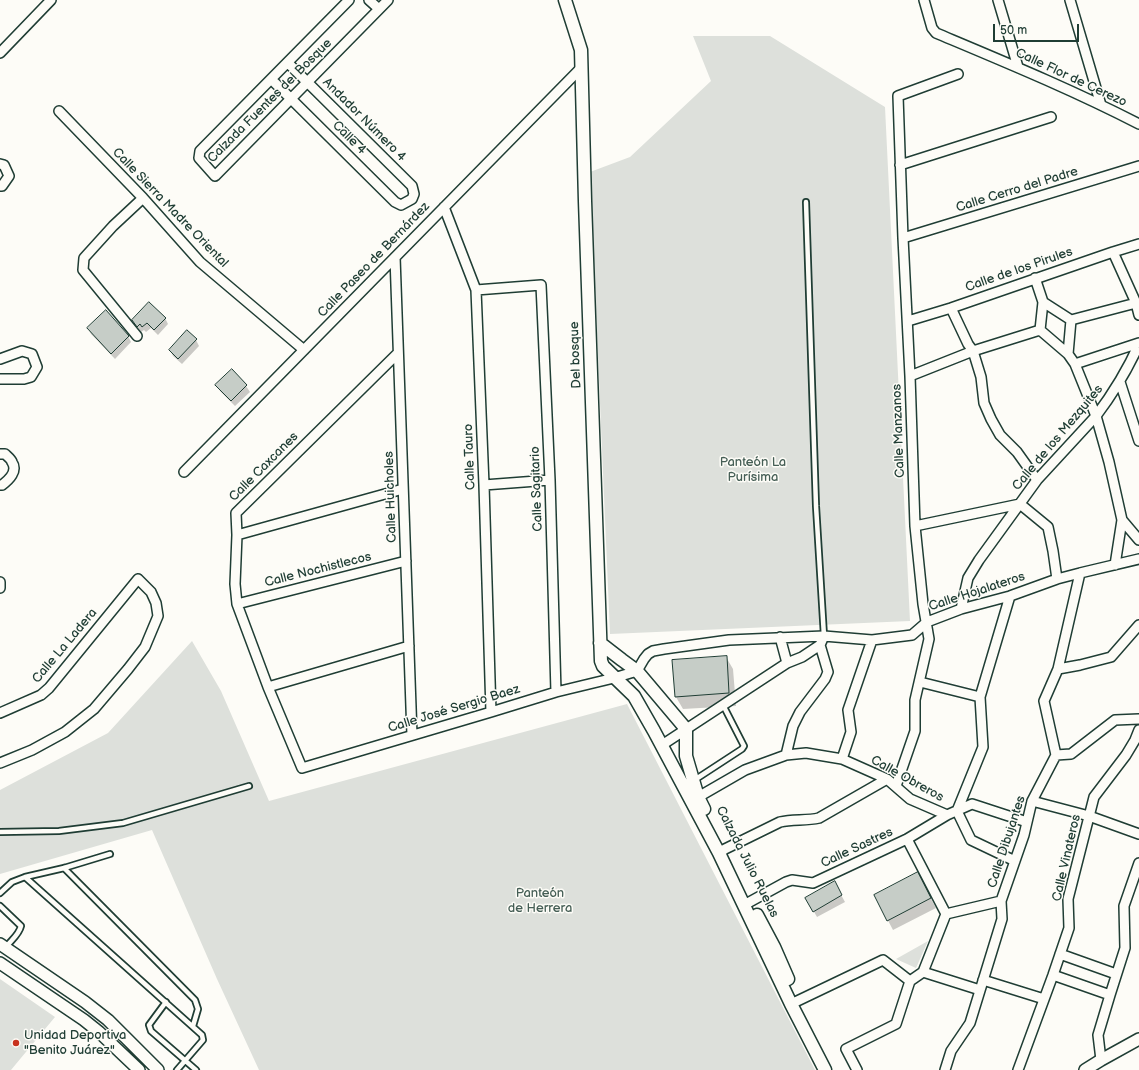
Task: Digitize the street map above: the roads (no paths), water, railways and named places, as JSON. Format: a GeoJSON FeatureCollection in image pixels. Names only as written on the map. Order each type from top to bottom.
{"type":"FeatureCollection","features":[{"type":"Feature","properties":{"kind":"main road","name":"Del bosque"},"geometry":{"type":"LineString","coordinates":[[565,0],[581,50],[600,643],[601,661],[603,666],[614,678]]}},
{"type":"Feature","properties":{"kind":"main road"},"geometry":{"type":"LineString","coordinates":[[600,643],[637,671],[686,729]]}},
{"type":"Feature","properties":{"kind":"main road","name":"Calzada Julio Ruelas"},"geometry":{"type":"LineString","coordinates":[[614,678],[634,696],[662,745],[688,783],[747,903],[825,1070]]}},
{"type":"Feature","properties":{"kind":"main road","name":"Calzada Julio Ruelas"},"geometry":{"type":"LineString","coordinates":[[686,729],[688,783]]}},
{"type":"Feature","properties":{"kind":"main road","name":"Calzada Julio Ruelas"},"geometry":{"type":"LineString","coordinates":[[794,1003],[833,1070]]}},
{"type":"Feature","properties":{"kind":"street"},"geometry":{"type":"LineString","coordinates":[[0,54],[51,0]]}},
{"type":"Feature","properties":{"kind":"street","name":"Calzada Fuentes del Bosque"},"geometry":{"type":"LineString","coordinates":[[350,0],[200,151],[199,158],[215,176],[388,0]]}},
{"type":"Feature","properties":{"kind":"street"},"geometry":{"type":"LineString","coordinates":[[369,0],[379,9]]}},
{"type":"Feature","properties":{"kind":"street","name":"Calle Flor de Cerezo"},"geometry":{"type":"LineString","coordinates":[[924,0],[932,28],[936,33],[1018,67],[1139,124]]}},
{"type":"Feature","properties":{"kind":"street"},"geometry":{"type":"LineString","coordinates":[[998,0],[1018,67]]}},
{"type":"Feature","properties":{"kind":"street"},"geometry":{"type":"LineString","coordinates":[[1070,0],[1101,105]]}},
{"type":"Feature","properties":{"kind":"street","name":"Andador Número 4"},"geometry":{"type":"LineString","coordinates":[[288,62],[412,186],[414,194],[412,200]]}},
{"type":"Feature","properties":{"kind":"street","name":"Calle Paseo de Bernárdez"},"geometry":{"type":"LineString","coordinates":[[184,472],[582,67]]}},
{"type":"Feature","properties":{"kind":"street","name":"Calle Manzanos"},"geometry":{"type":"LineString","coordinates":[[896,786],[915,731],[915,700],[929,639],[915,526],[898,96],[958,74]]}},
{"type":"Feature","properties":{"kind":"street","name":"Calle 4"},"geometry":{"type":"LineString","coordinates":[[271,80],[395,202],[401,205],[412,200]]}},
{"type":"Feature","properties":{"kind":"street","name":"Calle Sierra Madre Oriental"},"geometry":{"type":"LineString","coordinates":[[59,111],[143,198],[200,262],[304,350]]}},
{"type":"Feature","properties":{"kind":"street"},"geometry":{"type":"LineString","coordinates":[[900,165],[1051,117]]}},
{"type":"Feature","properties":{"kind":"street"},"geometry":{"type":"LineString","coordinates":[[0,164],[4,164],[9,176],[2,186],[0,186]]}},
{"type":"Feature","properties":{"kind":"street","name":"Calle Cerro del Padre"},"geometry":{"type":"LineString","coordinates":[[903,238],[1139,166]]}},
{"type":"Feature","properties":{"kind":"street"},"geometry":{"type":"LineString","coordinates":[[137,336],[83,270],[84,258],[143,198]]}},
{"type":"Feature","properties":{"kind":"street","name":"Calle Tauro"},"geometry":{"type":"LineString","coordinates":[[444,207],[476,290],[491,712]]}},
{"type":"Feature","properties":{"kind":"street","name":"Calle de los Pirules"},"geometry":{"type":"LineString","coordinates":[[908,321],[951,308],[1035,278],[1139,244]]}},
{"type":"Feature","properties":{"kind":"street"},"geometry":{"type":"LineString","coordinates":[[1113,252],[1136,303],[1139,315]]}},
{"type":"Feature","properties":{"kind":"street","name":"Calle Huicholes"},"geometry":{"type":"LineString","coordinates":[[395,257],[412,735]]}},
{"type":"Feature","properties":{"kind":"street"},"geometry":{"type":"LineString","coordinates":[[1035,278],[1043,302],[1040,330]]}},
{"type":"Feature","properties":{"kind":"street","name":"Calle Sagitario"},"geometry":{"type":"LineString","coordinates":[[476,290],[541,285],[550,480],[556,692]]}},
{"type":"Feature","properties":{"kind":"street"},"geometry":{"type":"LineString","coordinates":[[1043,302],[1071,320],[1136,303]]}},
{"type":"Feature","properties":{"kind":"street"},"geometry":{"type":"LineString","coordinates":[[951,308],[968,344],[973,351],[981,377],[984,403],[991,419],[1000,435],[1017,452],[1037,480]]}},
{"type":"Feature","properties":{"kind":"street"},"geometry":{"type":"LineString","coordinates":[[1068,354],[1071,320]]}},
{"type":"Feature","properties":{"kind":"street"},"geometry":{"type":"LineString","coordinates":[[910,376],[973,351],[1040,330]]}},
{"type":"Feature","properties":{"kind":"street"},"geometry":{"type":"LineString","coordinates":[[1040,330],[1068,354],[1075,364],[1096,416],[1109,462],[1122,520],[1115,565]]}},
{"type":"Feature","properties":{"kind":"street"},"geometry":{"type":"LineString","coordinates":[[1075,364],[1139,344]]}},
{"type":"Feature","properties":{"kind":"street","name":"Calle de los Mezquites"},"geometry":{"type":"LineString","coordinates":[[961,609],[968,578],[979,560],[1037,480],[1096,416],[1120,382],[1139,344]]}},
{"type":"Feature","properties":{"kind":"street"},"geometry":{"type":"LineString","coordinates":[[0,359],[22,351],[32,354],[37,367],[31,377],[24,380],[0,379]]}},
{"type":"Feature","properties":{"kind":"street","name":"Calle Caxcanes"},"geometry":{"type":"LineString","coordinates":[[302,768],[268,687],[237,604],[235,584],[237,535],[236,513],[398,353]]}},
{"type":"Feature","properties":{"kind":"street"},"geometry":{"type":"LineString","coordinates":[[1120,382],[1139,441]]}},
{"type":"Feature","properties":{"kind":"street"},"geometry":{"type":"LineString","coordinates":[[0,454],[5,454],[12,462],[14,468],[10,478],[2,485],[0,484]]}},
{"type":"Feature","properties":{"kind":"street"},"geometry":{"type":"LineString","coordinates":[[484,485],[550,480]]}},
{"type":"Feature","properties":{"kind":"street"},"geometry":{"type":"LineString","coordinates":[[237,535],[403,489]]}},
{"type":"Feature","properties":{"kind":"street"},"geometry":{"type":"LineString","coordinates":[[915,526],[1020,504],[1048,527],[1053,551],[1056,579]]}},
{"type":"Feature","properties":{"kind":"street"},"geometry":{"type":"LineString","coordinates":[[1122,520],[1139,540]]}},
{"type":"Feature","properties":{"kind":"street","name":"Calle Hojalateros"},"geometry":{"type":"LineString","coordinates":[[637,671],[648,654],[664,648],[729,640],[780,637],[822,640],[872,640],[912,635],[927,622],[961,609],[1010,596],[1056,579],[1139,559]]}},
{"type":"Feature","properties":{"kind":"street","name":"Calle Nochistlecos"},"geometry":{"type":"LineString","coordinates":[[237,604],[406,561]]}},
{"type":"Feature","properties":{"kind":"street"},"geometry":{"type":"LineString","coordinates":[[1080,573],[1058,669],[1044,701],[1056,755],[1071,754],[1115,720],[1139,719]]}},
{"type":"Feature","properties":{"kind":"street","name":"Calle La Ladera"},"geometry":{"type":"LineString","coordinates":[[0,713],[41,695],[49,688],[138,580],[151,592],[156,603],[158,616],[145,646],[128,669],[94,709],[65,732],[32,750],[0,762]]}},
{"type":"Feature","properties":{"kind":"street"},"geometry":{"type":"LineString","coordinates":[[0,582],[0,588]]}},
{"type":"Feature","properties":{"kind":"street"},"geometry":{"type":"LineString","coordinates":[[1010,596],[980,697],[983,747],[957,811],[971,840],[1015,861]]}},
{"type":"Feature","properties":{"kind":"street"},"geometry":{"type":"LineString","coordinates":[[1058,669],[1111,657],[1139,625]]}},
{"type":"Feature","properties":{"kind":"street"},"geometry":{"type":"LineString","coordinates":[[780,637],[787,663]]}},
{"type":"Feature","properties":{"kind":"street"},"geometry":{"type":"LineString","coordinates":[[662,745],[787,663],[802,657],[822,640],[828,672],[825,679],[800,712],[792,726],[786,754]]}},
{"type":"Feature","properties":{"kind":"street"},"geometry":{"type":"LineString","coordinates":[[842,759],[851,732],[848,710],[872,640]]}},
{"type":"Feature","properties":{"kind":"street"},"geometry":{"type":"LineString","coordinates":[[268,687],[409,646]]}},
{"type":"Feature","properties":{"kind":"street"},"geometry":{"type":"LineString","coordinates":[[614,678],[637,671]]}},
{"type":"Feature","properties":{"kind":"street","name":"Calle José Sergio Baez"},"geometry":{"type":"LineString","coordinates":[[302,768],[556,692],[614,678]]}},
{"type":"Feature","properties":{"kind":"street"},"geometry":{"type":"LineString","coordinates":[[920,682],[980,697]]}},
{"type":"Feature","properties":{"kind":"street","name":"Calle Vinateros"},"geometry":{"type":"LineString","coordinates":[[1018,1070],[1069,928],[1068,899],[1094,797],[1126,755],[1139,730]]}},
{"type":"Feature","properties":{"kind":"street","name":"Calle Obreros"},"geometry":{"type":"LineString","coordinates":[[695,799],[745,770],[786,754],[806,753],[842,759],[887,779],[910,799],[947,815]]}},
{"type":"Feature","properties":{"kind":"street","name":"Calle Dibujantes"},"geometry":{"type":"LineString","coordinates":[[945,1070],[951,1050],[970,1023],[1002,919],[1001,901],[1024,835],[1032,800],[1056,755]]}},
{"type":"Feature","properties":{"kind":"street"},"geometry":{"type":"LineString","coordinates":[[722,851],[780,822],[819,818],[887,779]]}},
{"type":"Feature","properties":{"kind":"street"},"geometry":{"type":"LineString","coordinates":[[1032,800],[1090,816],[1139,834]]}},
{"type":"Feature","properties":{"kind":"street","name":"Calle Sastres"},"geometry":{"type":"LineString","coordinates":[[747,903],[792,880],[812,883],[907,839],[947,815],[972,804],[1027,822]]}},
{"type":"Feature","properties":{"kind":"street"},"geometry":{"type":"LineString","coordinates":[[857,1070],[846,1049],[896,1024],[910,981],[923,972],[946,914],[907,839]]}},
{"type":"Feature","properties":{"kind":"street"},"geometry":{"type":"LineString","coordinates":[[1101,1060],[1098,1035],[1125,948],[1124,906],[1139,863]]}},
{"type":"Feature","properties":{"kind":"street"},"geometry":{"type":"LineString","coordinates":[[946,914],[1001,901]]}},
{"type":"Feature","properties":{"kind":"street"},"geometry":{"type":"LineString","coordinates":[[3,946],[85,1002],[108,1020],[158,1070]]}},
{"type":"Feature","properties":{"kind":"street"},"geometry":{"type":"LineString","coordinates":[[1060,954],[1116,974]]}},
{"type":"Feature","properties":{"kind":"street"},"geometry":{"type":"LineString","coordinates":[[794,1003],[883,960],[910,981]]}},
{"type":"Feature","properties":{"kind":"street"},"geometry":{"type":"LineString","coordinates":[[0,963],[84,1020],[99,1032],[139,1070]]}},
{"type":"Feature","properties":{"kind":"street"},"geometry":{"type":"LineString","coordinates":[[923,972],[980,990]]}},
{"type":"Feature","properties":{"kind":"street"},"geometry":{"type":"LineString","coordinates":[[37,987],[45,975]]}},
{"type":"Feature","properties":{"kind":"street"},"geometry":{"type":"LineString","coordinates":[[1053,975],[1110,995]]}},
{"type":"Feature","properties":{"kind":"street"},"geometry":{"type":"LineString","coordinates":[[983,980],[1044,999]]}},
{"type":"Feature","properties":{"kind":"street"},"geometry":{"type":"LineString","coordinates":[[1085,1070],[1139,1039]]}},
{"type":"Feature","properties":{"kind":"lane"},"geometry":{"type":"LineString","coordinates":[[806,202],[822,640]]}},
{"type":"Feature","properties":{"kind":"lane"},"geometry":{"type":"LineString","coordinates":[[688,783],[742,750],[744,746],[723,705]]}},
{"type":"Feature","properties":{"kind":"lane"},"geometry":{"type":"LineString","coordinates":[[0,832],[59,831],[123,823],[249,786]]}},
{"type":"Feature","properties":{"kind":"lane"},"geometry":{"type":"LineString","coordinates":[[0,893],[12,882],[25,876],[64,868],[110,854]]}},
{"type":"Feature","properties":{"kind":"lane"},"geometry":{"type":"LineString","coordinates":[[64,868],[195,1000],[198,1009],[192,1026]]}},
{"type":"Feature","properties":{"kind":"lane"},"geometry":{"type":"LineString","coordinates":[[25,876],[202,1035],[204,1040],[177,1070]]}},
{"type":"Feature","properties":{"kind":"lane"},"geometry":{"type":"LineString","coordinates":[[0,906],[22,926],[20,932],[3,946]]}},
{"type":"Feature","properties":{"kind":"lane"},"geometry":{"type":"LineString","coordinates":[[166,1002],[149,1025],[151,1031],[196,1070]]}},
{"type":"Feature","properties":{"kind":"place","name":"Unidad Deportiva \"Benito Juárez\""},"geometry":{"type":"Point","coordinates":[16,1043]}},
{"type":"Feature","properties":{"kind":"park label","name":"Panteón La Purísima"},"geometry":{"type":"Point","coordinates":[753,470]}},
{"type":"Feature","properties":{"kind":"park label","name":"Panteón de Herrera"},"geometry":{"type":"Point","coordinates":[540,902]}}]}
